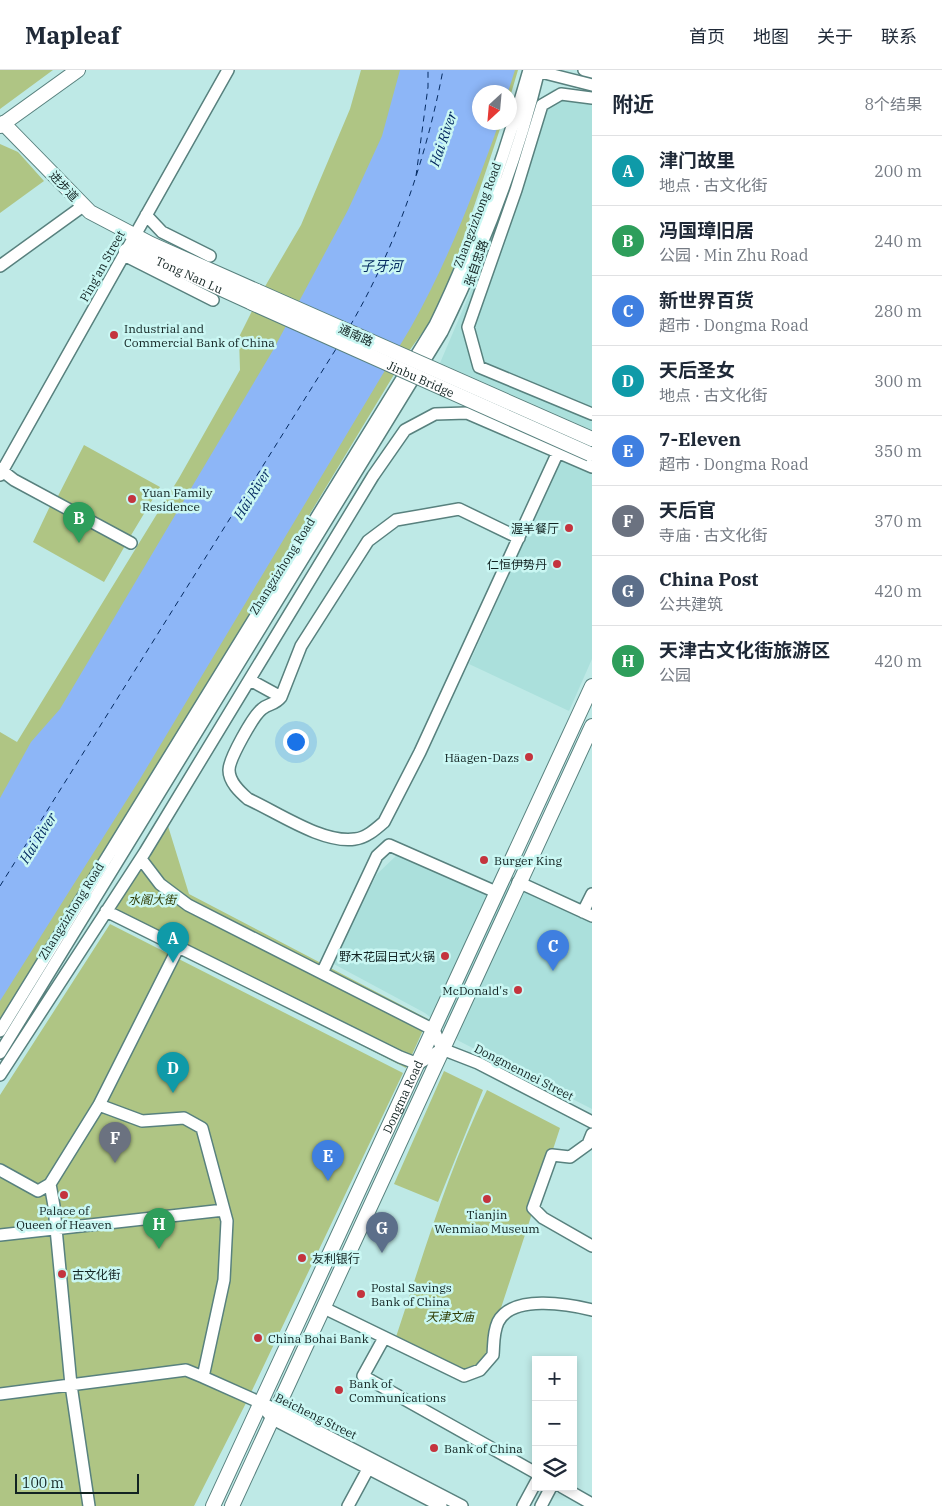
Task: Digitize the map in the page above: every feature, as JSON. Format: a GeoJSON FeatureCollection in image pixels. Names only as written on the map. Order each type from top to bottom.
{"type":"FeatureCollection","features":[{"type":"Feature","properties":{"kind":"main road"},"geometry":{"type":"LineString","coordinates":[[1,123],[78,70]]}},
{"type":"Feature","properties":{"kind":"main road","name":"进步道"},"geometry":{"type":"LineString","coordinates":[[1,123],[83,206],[100,219],[134,236]]}},
{"type":"Feature","properties":{"kind":"main road","name":"Tong Nan Lu"},"geometry":{"type":"LineString","coordinates":[[134,236],[255,297]]}},
{"type":"Feature","properties":{"kind":"main road","name":"Tong Nan Lu"},"geometry":{"type":"LineString","coordinates":[[125,253],[136,250],[255,297]]}},
{"type":"Feature","properties":{"kind":"main road","name":"通南路"},"geometry":{"type":"LineString","coordinates":[[255,297],[592,439]]}},
{"type":"Feature","properties":{"kind":"main road","name":"Jinbu Bridge"},"geometry":{"type":"LineString","coordinates":[[255,297],[591,459]]}},
{"type":"Feature","properties":{"kind":"main road","name":"Dongma Road"},"geometry":{"type":"LineString","coordinates":[[213,1506],[262,1405],[592,686]]}},
{"type":"Feature","properties":{"kind":"main road","name":"Dongma Road"},"geometry":{"type":"LineString","coordinates":[[232,1506],[518,882],[591,729]]}},
{"type":"Feature","properties":{"kind":"street","name":"Ping'an Street"},"geometry":{"type":"LineString","coordinates":[[1,472],[228,70]]}},
{"type":"Feature","properties":{"kind":"street"},"geometry":{"type":"LineString","coordinates":[[535,70],[592,85]]}},
{"type":"Feature","properties":{"kind":"street","name":"Zhangzizhong Road"},"geometry":{"type":"LineString","coordinates":[[0,1031],[435,325],[456,282],[491,193],[535,70]]}},
{"type":"Feature","properties":{"kind":"street","name":"Zhangzizhong Road"},"geometry":{"type":"LineString","coordinates":[[0,1053],[442,332],[466,283],[501,196],[525,125],[535,70]]}},
{"type":"Feature","properties":{"kind":"street"},"geometry":{"type":"LineString","coordinates":[[584,70],[592,72]]}},
{"type":"Feature","properties":{"kind":"street","name":"张自忠路"},"geometry":{"type":"LineString","coordinates":[[592,98],[560,94],[542,105],[516,190],[468,327],[479,367],[592,414]]}},
{"type":"Feature","properties":{"kind":"street"},"geometry":{"type":"LineString","coordinates":[[0,266],[83,206]]}},
{"type":"Feature","properties":{"kind":"street"},"geometry":{"type":"LineString","coordinates":[[146,215],[162,232],[210,256]]}},
{"type":"Feature","properties":{"kind":"street"},"geometry":{"type":"LineString","coordinates":[[125,253],[213,300]]}},
{"type":"Feature","properties":{"kind":"street"},"geometry":{"type":"LineString","coordinates":[[0,1075],[141,859],[373,476],[405,430],[435,414],[467,413],[558,452],[591,459]]}},
{"type":"Feature","properties":{"kind":"street"},"geometry":{"type":"LineString","coordinates":[[519,538],[459,509],[396,520],[368,541],[301,646],[281,696],[276,704],[262,709],[255,717],[231,763],[231,779],[239,792],[248,799],[331,838],[356,839],[376,830],[392,811],[519,538],[558,452]]}},
{"type":"Feature","properties":{"kind":"street"},"geometry":{"type":"LineString","coordinates":[[1,472],[132,543]]}},
{"type":"Feature","properties":{"kind":"street"},"geometry":{"type":"LineString","coordinates":[[250,680],[281,696]]}},
{"type":"Feature","properties":{"kind":"street"},"geometry":{"type":"LineString","coordinates":[[575,721],[591,729]]}},
{"type":"Feature","properties":{"kind":"street"},"geometry":{"type":"LineString","coordinates":[[322,974],[377,856],[389,845],[496,892]]}},
{"type":"Feature","properties":{"kind":"street"},"geometry":{"type":"LineString","coordinates":[[106,911],[391,1053],[418,1064],[442,1049],[434,1030],[188,905],[160,884],[141,859]]}},
{"type":"Feature","properties":{"kind":"street"},"geometry":{"type":"LineString","coordinates":[[518,882],[588,914],[592,894]]}},
{"type":"Feature","properties":{"kind":"street"},"geometry":{"type":"LineString","coordinates":[[38,1191],[50,1184],[98,1105],[179,946]]}},
{"type":"Feature","properties":{"kind":"street","name":"Dongmennei Street"},"geometry":{"type":"LineString","coordinates":[[442,1049],[478,1063],[592,1122]]}},
{"type":"Feature","properties":{"kind":"street"},"geometry":{"type":"LineString","coordinates":[[98,1105],[142,1121],[184,1118],[202,1128],[226,1221],[224,1280],[203,1377]]}},
{"type":"Feature","properties":{"kind":"street"},"geometry":{"type":"LineString","coordinates":[[592,1134],[588,1144],[570,1157],[552,1155],[532,1208],[543,1218],[592,1246]]}},
{"type":"Feature","properties":{"kind":"street"},"geometry":{"type":"LineString","coordinates":[[0,1170],[38,1191],[53,1204],[50,1184]]}},
{"type":"Feature","properties":{"kind":"street"},"geometry":{"type":"LineString","coordinates":[[0,1235],[56,1223],[224,1210]]}},
{"type":"Feature","properties":{"kind":"street"},"geometry":{"type":"LineString","coordinates":[[56,1223],[71,1386],[89,1506]]}},
{"type":"Feature","properties":{"kind":"street"},"geometry":{"type":"LineString","coordinates":[[324,1308],[464,1376],[480,1370],[493,1355],[493,1335],[498,1321],[503,1314],[511,1309],[547,1302],[592,1310]]}},
{"type":"Feature","properties":{"kind":"street"},"geometry":{"type":"LineString","coordinates":[[384,1338],[363,1376],[532,1471]]}},
{"type":"Feature","properties":{"kind":"street"},"geometry":{"type":"LineString","coordinates":[[0,1394],[186,1370],[262,1405]]}},
{"type":"Feature","properties":{"kind":"street","name":"Beicheng Street"},"geometry":{"type":"LineString","coordinates":[[262,1405],[368,1468],[441,1506]]}},
{"type":"Feature","properties":{"kind":"street","name":"Beicheng Street"},"geometry":{"type":"LineString","coordinates":[[275,1414],[462,1506]]}},
{"type":"Feature","properties":{"kind":"street"},"geometry":{"type":"LineString","coordinates":[[348,1506],[368,1468]]}},
{"type":"Feature","properties":{"kind":"street"},"geometry":{"type":"LineString","coordinates":[[523,1506],[532,1489]]}},
{"type":"Feature","properties":{"kind":"street"},"geometry":{"type":"LineString","coordinates":[[541,1506],[549,1491]]}},
{"type":"Feature","properties":{"kind":"street"},"geometry":{"type":"LineString","coordinates":[[569,1491],[592,1504]]}},
{"type":"Feature","properties":{"kind":"shaded area"},"geometry":{"type":"Polygon","coordinates":[[[554,89],[567,89],[592,96],[592,430],[440,363],[484,260],[516,172],[538,100],[554,89]]]}},
{"type":"Feature","properties":{"kind":"shaded area","name":"仁恒伊势丹"},"geometry":{"type":"Polygon","coordinates":[[[561,458],[592,473],[592,659],[569,711],[469,664],[561,458]]]}},
{"type":"Feature","properties":{"kind":"shaded area"},"geometry":{"type":"Polygon","coordinates":[[[398,854],[497,900],[509,878],[592,916],[592,1109],[459,1041],[425,1013],[332,963],[377,874],[398,854]]]}},
{"type":"Feature","properties":{"kind":"green space"},"geometry":{"type":"Polygon","coordinates":[[[0,70],[53,70],[0,109],[0,70]]]}},
{"type":"Feature","properties":{"kind":"green space","name":"子牙河"},"geometry":{"type":"Polygon","coordinates":[[[361,70],[518,70],[514,85],[472,85],[472,130],[500,130],[449,281],[430,322],[404,358],[119,830],[0,1019],[0,732],[17,742],[179,478],[240,370],[239,337],[260,295],[301,225],[350,109],[361,70]]]}},
{"type":"Feature","properties":{"kind":"green space"},"geometry":{"type":"Polygon","coordinates":[[[0,144],[18,152],[44,181],[0,213],[0,144]]]}},
{"type":"Feature","properties":{"kind":"green space"},"geometry":{"type":"Polygon","coordinates":[[[84,445],[160,487],[130,537],[57,498],[84,445]]]}},
{"type":"Feature","properties":{"kind":"green space"},"geometry":{"type":"Polygon","coordinates":[[[51,504],[126,544],[104,582],[33,542],[51,504]]]}},
{"type":"Feature","properties":{"kind":"green space","name":"水阁大街"},"geometry":{"type":"Polygon","coordinates":[[[164,813],[189,894],[428,1019],[406,1068],[100,912],[164,813]]]}},
{"type":"Feature","properties":{"kind":"green space"},"geometry":{"type":"Polygon","coordinates":[[[110,924],[403,1073],[246,1403],[194,1506],[0,1506],[0,1095],[110,924]]]}},
{"type":"Feature","properties":{"kind":"green space"},"geometry":{"type":"Polygon","coordinates":[[[444,1071],[483,1090],[438,1202],[394,1184],[444,1071]]]}},
{"type":"Feature","properties":{"kind":"green space","name":"天津文庙"},"geometry":{"type":"Polygon","coordinates":[[[487,1090],[560,1128],[482,1366],[463,1374],[395,1340],[448,1182],[487,1090]]]}},
{"type":"Feature","properties":{"kind":"water","name":"子牙河"},"geometry":{"type":"Polygon","coordinates":[[[400,70],[515,70],[510,85],[472,85],[472,130],[496,130],[460,226],[437,277],[411,327],[140,779],[0,1001],[0,798],[31,742],[60,709],[272,352],[348,210],[382,136],[400,70]]]}},
{"type":"Feature","properties":{"kind":"ferry route"},"geometry":{"type":"LineString","coordinates":[[416,176],[428,87],[428,70]]}},
{"type":"Feature","properties":{"kind":"ferry route"},"geometry":{"type":"LineString","coordinates":[[350,326],[382,265],[407,202],[428,136],[443,70]]}},
{"type":"Feature","properties":{"kind":"ferry route"},"geometry":{"type":"LineString","coordinates":[[0,886],[336,349]]}},
{"type":"Feature","properties":{"kind":"place","name":"Industrial and Commercial Bank of China"},"geometry":{"type":"Point","coordinates":[114,335]}},
{"type":"Feature","properties":{"kind":"place","name":"Yuan Family Residence"},"geometry":{"type":"Point","coordinates":[132,499]}},
{"type":"Feature","properties":{"kind":"place","name":"渥羊餐厅"},"geometry":{"type":"Point","coordinates":[569,528]}},
{"type":"Feature","properties":{"kind":"place","name":"冯国璋旧居"},"geometry":{"type":"Point","coordinates":[79,543]}},
{"type":"Feature","properties":{"kind":"place","name":"仁恒伊势丹"},"geometry":{"type":"Point","coordinates":[557,564]}},
{"type":"Feature","properties":{"kind":"place","name":"Häagen-Dazs"},"geometry":{"type":"Point","coordinates":[529,757]}},
{"type":"Feature","properties":{"kind":"place","name":"Burger King"},"geometry":{"type":"Point","coordinates":[484,860]}},
{"type":"Feature","properties":{"kind":"place","name":"野木花园日式火锅"},"geometry":{"type":"Point","coordinates":[445,956]}},
{"type":"Feature","properties":{"kind":"place","name":"津门故里"},"geometry":{"type":"Point","coordinates":[173,963]}},
{"type":"Feature","properties":{"kind":"place","name":"新世界百货"},"geometry":{"type":"Point","coordinates":[553,971]}},
{"type":"Feature","properties":{"kind":"place","name":"McDonald's"},"geometry":{"type":"Point","coordinates":[518,990]}},
{"type":"Feature","properties":{"kind":"place","name":"天后圣女"},"geometry":{"type":"Point","coordinates":[173,1093]}},
{"type":"Feature","properties":{"kind":"place","name":"天后官"},"geometry":{"type":"Point","coordinates":[115,1163]}},
{"type":"Feature","properties":{"kind":"place","name":"7-Eleven"},"geometry":{"type":"Point","coordinates":[328,1181]}},
{"type":"Feature","properties":{"kind":"place","name":"Palace of Queen of Heaven"},"geometry":{"type":"Point","coordinates":[64,1195]}},
{"type":"Feature","properties":{"kind":"place","name":"Tianjin Wenmiao Museum"},"geometry":{"type":"Point","coordinates":[487,1199]}},
{"type":"Feature","properties":{"kind":"place","name":"天津古文化街旅游区"},"geometry":{"type":"Point","coordinates":[159,1249]}},
{"type":"Feature","properties":{"kind":"place","name":"China Post"},"geometry":{"type":"Point","coordinates":[382,1253]}},
{"type":"Feature","properties":{"kind":"place","name":"友利银行"},"geometry":{"type":"Point","coordinates":[302,1258]}},
{"type":"Feature","properties":{"kind":"place","name":"古文化街"},"geometry":{"type":"Point","coordinates":[62,1274]}},
{"type":"Feature","properties":{"kind":"place","name":"Postal Savings Bank of China"},"geometry":{"type":"Point","coordinates":[361,1294]}},
{"type":"Feature","properties":{"kind":"place","name":"China Bohai Bank"},"geometry":{"type":"Point","coordinates":[258,1338]}},
{"type":"Feature","properties":{"kind":"place","name":"Bank of Communications"},"geometry":{"type":"Point","coordinates":[339,1390]}},
{"type":"Feature","properties":{"kind":"place","name":"Bank of China"},"geometry":{"type":"Point","coordinates":[434,1448]}},
{"type":"Feature","properties":{"kind":"water label","name":"Hai River"},"geometry":{"type":"Point","coordinates":[443,139]}},
{"type":"Feature","properties":{"kind":"water label","name":"Hai River"},"geometry":{"type":"Point","coordinates":[252,494]}},
{"type":"Feature","properties":{"kind":"water label","name":"Hai River"},"geometry":{"type":"Point","coordinates":[38,838]}}]}
